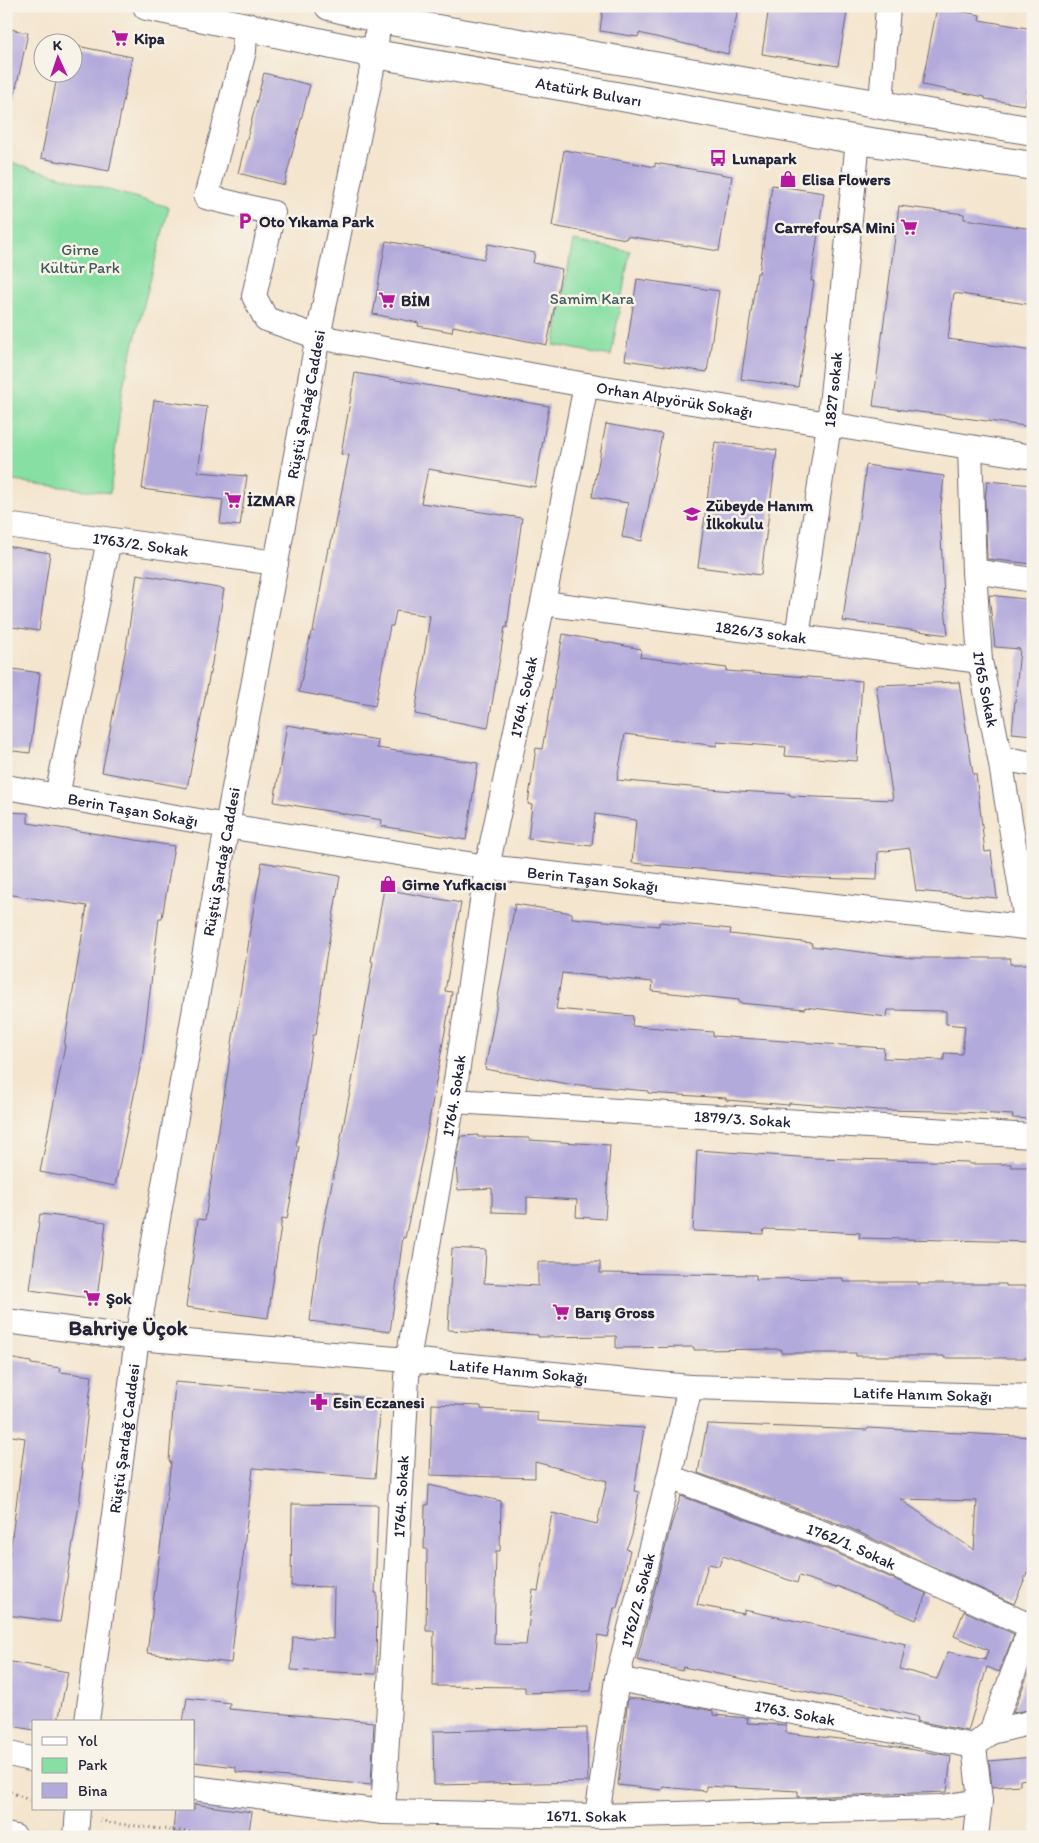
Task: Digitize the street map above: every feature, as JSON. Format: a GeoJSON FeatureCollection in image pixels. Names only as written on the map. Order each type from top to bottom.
{"type":"FeatureCollection","features":[{"type":"Feature","properties":{"kind":"main road","name":"Atatürk Bulvarı"},"geometry":{"type":"LineString","coordinates":[[147,6],[375,54],[858,140],[1033,166]]}},
{"type":"Feature","properties":{"kind":"main road"},"geometry":{"type":"LineString","coordinates":[[329,6],[379,12],[881,105],[1033,131]]}},
{"type":"Feature","properties":{"kind":"street"},"geometry":{"type":"LineString","coordinates":[[881,105],[888,6]]}},
{"type":"Feature","properties":{"kind":"street","name":"Rüştü Şardağ Caddesi"},"geometry":{"type":"LineString","coordinates":[[87,1720],[137,1338],[226,826],[318,337],[375,54],[379,12]]}},
{"type":"Feature","properties":{"kind":"street","name":"Orhan Alpyörük Sokağı"},"geometry":{"type":"LineString","coordinates":[[245,27],[244,51],[206,197],[273,213],[254,296],[266,319],[318,337],[586,386],[1033,457]]}},
{"type":"Feature","properties":{"kind":"street","name":"1827 sokak"},"geometry":{"type":"LineString","coordinates":[[797,637],[829,425],[858,140]]}},
{"type":"Feature","properties":{"kind":"street","name":"1764. Sokak"},"geometry":{"type":"LineString","coordinates":[[383,1812],[408,1360],[453,1101],[487,867],[543,603],[586,386]]}},
{"type":"Feature","properties":{"kind":"street","name":"1765 Sokak"},"geometry":{"type":"LineString","coordinates":[[970,448],[974,571],[980,661],[1000,758],[1030,928]]}},
{"type":"Feature","properties":{"kind":"street","name":"1763/2. Sokak"},"geometry":{"type":"LineString","coordinates":[[6,525],[276,563]]}},
{"type":"Feature","properties":{"kind":"street"},"geometry":{"type":"LineString","coordinates":[[57,796],[108,540]]}},
{"type":"Feature","properties":{"kind":"street"},"geometry":{"type":"LineString","coordinates":[[974,571],[1033,580]]}},
{"type":"Feature","properties":{"kind":"street","name":"1826/3 sokak"},"geometry":{"type":"LineString","coordinates":[[543,603],[980,661]]}},
{"type":"Feature","properties":{"kind":"street"},"geometry":{"type":"LineString","coordinates":[[1000,758],[1033,764]]}},
{"type":"Feature","properties":{"kind":"street","name":"Berin Taşan Sokağı"},"geometry":{"type":"LineString","coordinates":[[6,787],[226,826],[487,867],[1030,928]]}},
{"type":"Feature","properties":{"kind":"street","name":"1879/3. Sokak"},"geometry":{"type":"LineString","coordinates":[[453,1101],[1033,1136]]}},
{"type":"Feature","properties":{"kind":"street","name":"Latife Hanım Sokağı"},"geometry":{"type":"LineString","coordinates":[[6,1320],[137,1338],[408,1360],[690,1386],[1033,1397]]}},
{"type":"Feature","properties":{"kind":"street","name":"1762/2. Sokak"},"geometry":{"type":"LineString","coordinates":[[597,1816],[617,1679],[670,1477],[690,1386]]}},
{"type":"Feature","properties":{"kind":"street","name":"1762/1. Sokak"},"geometry":{"type":"LineString","coordinates":[[670,1477],[839,1539],[1031,1623]]}},
{"type":"Feature","properties":{"kind":"street"},"geometry":{"type":"LineString","coordinates":[[976,1837],[980,1800],[982,1739],[1031,1623]]}},
{"type":"Feature","properties":{"kind":"street","name":"1763. Sokak"},"geometry":{"type":"LineString","coordinates":[[617,1679],[982,1739]]}},
{"type":"Feature","properties":{"kind":"street"},"geometry":{"type":"LineString","coordinates":[[982,1739],[1033,1722]]}},
{"type":"Feature","properties":{"kind":"street"},"geometry":{"type":"LineString","coordinates":[[6,1753],[32,1760]]}},
{"type":"Feature","properties":{"kind":"street","name":"1671. Sokak"},"geometry":{"type":"LineString","coordinates":[[195,1788],[383,1812],[597,1816],[942,1807],[980,1800]]}},
{"type":"Feature","properties":{"kind":"street"},"geometry":{"type":"LineString","coordinates":[[6,1835],[15,1837]]}},
{"type":"Feature","properties":{"kind":"path"},"geometry":{"type":"LineString","coordinates":[[6,1790],[32,1801]]}},
{"type":"Feature","properties":{"kind":"path"},"geometry":{"type":"LineString","coordinates":[[77,1820],[231,1837]]}},
{"type":"Feature","properties":{"kind":"green space","name":"Girne Kültür Park"},"geometry":{"type":"Polygon","coordinates":[[[6,161],[169,207],[123,386],[110,493],[6,480],[6,161]]]}},
{"type":"Feature","properties":{"kind":"green space","name":"Samim Kara"},"geometry":{"type":"Polygon","coordinates":[[[573,241],[630,251],[611,356],[554,345],[573,241]]]}},
{"type":"Feature","properties":{"kind":"building"},"geometry":{"type":"Polygon","coordinates":[[[603,6],[739,6],[728,54],[639,33],[638,37],[600,31],[603,6]]]}},
{"type":"Feature","properties":{"kind":"building"},"geometry":{"type":"Polygon","coordinates":[[[769,6],[848,6],[838,66],[762,54],[769,6]]]}},
{"type":"Feature","properties":{"kind":"building"},"geometry":{"type":"Polygon","coordinates":[[[937,7],[980,15],[979,20],[1033,29],[1033,55],[1025,105],[985,99],[985,97],[922,85],[937,7]]]}},
{"type":"Feature","properties":{"kind":"building"},"geometry":{"type":"Polygon","coordinates":[[[6,28],[28,33],[14,98],[6,97],[6,28]]]}},
{"type":"Feature","properties":{"kind":"building"},"geometry":{"type":"Polygon","coordinates":[[[82,47],[132,57],[109,171],[41,158],[56,82],[82,82],[82,47]]]}},
{"type":"Feature","properties":{"kind":"building"},"geometry":{"type":"Polygon","coordinates":[[[264,73],[310,85],[284,185],[238,173],[264,73]]]}},
{"type":"Feature","properties":{"kind":"building"},"geometry":{"type":"Polygon","coordinates":[[[564,150],[655,167],[655,163],[732,176],[719,251],[627,236],[626,239],[552,226],[564,150]]]}},
{"type":"Feature","properties":{"kind":"building"},"geometry":{"type":"Polygon","coordinates":[[[772,185],[824,193],[811,281],[814,281],[798,387],[741,379],[772,185]]]}},
{"type":"Feature","properties":{"kind":"building"},"geometry":{"type":"Polygon","coordinates":[[[899,206],[964,214],[964,219],[1033,229],[1033,305],[954,293],[948,339],[1033,351],[1033,427],[873,406],[899,206]]]}},
{"type":"Feature","properties":{"kind":"building"},"geometry":{"type":"Polygon","coordinates":[[[386,241],[484,259],[488,244],[535,253],[533,263],[562,269],[547,345],[453,326],[452,332],[418,326],[419,323],[373,314],[386,241]]]}},
{"type":"Feature","properties":{"kind":"building"},"geometry":{"type":"Polygon","coordinates":[[[637,279],[719,291],[707,372],[625,360],[637,279]]]}},
{"type":"Feature","properties":{"kind":"building"},"geometry":{"type":"Polygon","coordinates":[[[355,373],[549,406],[535,487],[428,469],[421,503],[522,518],[507,628],[505,627],[488,728],[415,714],[430,616],[396,611],[393,626],[390,626],[375,706],[299,692],[349,455],[341,454],[355,373]]]}},
{"type":"Feature","properties":{"kind":"building"},"geometry":{"type":"Polygon","coordinates":[[[154,400],[207,407],[198,472],[247,476],[240,526],[220,524],[223,500],[142,489],[154,400]]]}},
{"type":"Feature","properties":{"kind":"building"},"geometry":{"type":"Polygon","coordinates":[[[606,424],[662,434],[642,541],[622,537],[628,503],[592,497],[606,424]]]}},
{"type":"Feature","properties":{"kind":"building","name":"Zübeyde Hanım İlkokulu"},"geometry":{"type":"Polygon","coordinates":[[[715,442],[777,450],[761,575],[698,567],[715,442]]]}},
{"type":"Feature","properties":{"kind":"building"},"geometry":{"type":"Polygon","coordinates":[[[866,465],[944,476],[940,515],[944,599],[948,635],[843,621],[866,465]]]}},
{"type":"Feature","properties":{"kind":"building"},"geometry":{"type":"Polygon","coordinates":[[[987,481],[1033,485],[1033,564],[987,559],[985,501],[987,481]]]}},
{"type":"Feature","properties":{"kind":"building"},"geometry":{"type":"Polygon","coordinates":[[[6,546],[50,553],[39,631],[6,626],[6,546]]]}},
{"type":"Feature","properties":{"kind":"building"},"geometry":{"type":"Polygon","coordinates":[[[137,574],[224,589],[212,663],[187,788],[102,772],[126,648],[137,574]]]}},
{"type":"Feature","properties":{"kind":"building"},"geometry":{"type":"Polygon","coordinates":[[[989,595],[1033,600],[1033,735],[1012,733],[1020,649],[995,647],[989,595]]]}},
{"type":"Feature","properties":{"kind":"building"},"geometry":{"type":"Polygon","coordinates":[[[563,634],[641,649],[640,657],[727,668],[726,671],[862,681],[857,761],[785,756],[786,747],[717,742],[717,746],[625,734],[617,780],[721,790],[790,794],[790,796],[893,800],[876,685],[959,682],[973,774],[976,774],[985,852],[991,851],[997,898],[916,891],[910,848],[878,852],[877,880],[788,877],[632,863],[636,820],[595,814],[592,846],[528,839],[532,805],[528,804],[536,748],[542,749],[563,634]]]}},
{"type":"Feature","properties":{"kind":"building"},"geometry":{"type":"Polygon","coordinates":[[[6,668],[40,673],[30,753],[6,750],[6,668]]]}},
{"type":"Feature","properties":{"kind":"building"},"geometry":{"type":"Polygon","coordinates":[[[287,725],[378,740],[377,748],[478,763],[466,840],[381,826],[382,820],[274,802],[287,725]]]}},
{"type":"Feature","properties":{"kind":"building"},"geometry":{"type":"Polygon","coordinates":[[[6,812],[28,813],[28,823],[174,846],[162,918],[159,918],[142,1057],[115,1186],[40,1172],[65,1046],[87,906],[6,894],[6,812]]]}},
{"type":"Feature","properties":{"kind":"building"},"geometry":{"type":"Polygon","coordinates":[[[262,862],[340,876],[325,964],[316,1035],[313,1035],[296,1146],[299,1146],[294,1181],[287,1219],[282,1218],[268,1318],[186,1307],[198,1219],[205,1220],[262,862]]]}},
{"type":"Feature","properties":{"kind":"building"},"geometry":{"type":"Polygon","coordinates":[[[384,889],[461,903],[445,991],[452,992],[424,1149],[405,1238],[403,1237],[390,1332],[310,1321],[320,1244],[356,1061],[384,889]]]}},
{"type":"Feature","properties":{"kind":"building"},"geometry":{"type":"Polygon","coordinates":[[[515,904],[572,913],[572,918],[659,926],[659,922],[731,929],[730,934],[812,943],[811,946],[911,958],[1011,958],[1010,964],[1033,964],[1033,1119],[1012,1118],[1013,1115],[879,1110],[789,1103],[789,1105],[726,1100],[726,1098],[648,1093],[648,1091],[568,1084],[485,1069],[515,904]],[[562,973],[556,1009],[633,1016],[632,1026],[713,1032],[713,1036],[884,1048],[883,1058],[944,1060],[944,1053],[962,1054],[965,1026],[946,1024],[946,1011],[888,1010],[887,1017],[805,1007],[805,1009],[739,1003],[739,1000],[652,991],[653,982],[562,973]]]}},
{"type":"Feature","properties":{"kind":"building"},"geometry":{"type":"Polygon","coordinates":[[[478,1135],[478,1137],[529,1138],[529,1140],[610,1145],[605,1219],[576,1217],[577,1200],[527,1197],[527,1213],[492,1212],[492,1188],[458,1190],[456,1164],[461,1136],[478,1135]]]}},
{"type":"Feature","properties":{"kind":"building"},"geometry":{"type":"Polygon","coordinates":[[[697,1150],[813,1158],[969,1162],[969,1164],[1011,1164],[1011,1167],[1033,1167],[1033,1242],[859,1238],[860,1233],[764,1229],[763,1234],[693,1231],[697,1150]]]}},
{"type":"Feature","properties":{"kind":"building"},"geometry":{"type":"Polygon","coordinates":[[[40,1214],[106,1222],[97,1299],[30,1290],[40,1214]]]}},
{"type":"Feature","properties":{"kind":"building"},"geometry":{"type":"Polygon","coordinates":[[[452,1248],[486,1250],[484,1283],[538,1286],[538,1262],[600,1262],[600,1273],[756,1275],[756,1279],[843,1278],[843,1282],[918,1282],[918,1284],[1006,1284],[1006,1286],[1033,1286],[1033,1358],[856,1356],[856,1353],[781,1353],[781,1349],[694,1350],[694,1347],[616,1348],[616,1336],[538,1337],[538,1335],[448,1330],[452,1248]]]}},
{"type":"Feature","properties":{"kind":"building"},"geometry":{"type":"Polygon","coordinates":[[[8,1358],[31,1362],[31,1364],[61,1368],[60,1372],[92,1376],[81,1469],[83,1470],[79,1505],[60,1622],[6,1615],[6,1582],[25,1438],[6,1435],[6,1371],[8,1358]]]}},
{"type":"Feature","properties":{"kind":"building"},"geometry":{"type":"Polygon","coordinates":[[[175,1382],[381,1399],[375,1478],[253,1468],[231,1663],[147,1653],[171,1462],[169,1461],[175,1382]]]}},
{"type":"Feature","properties":{"kind":"building"},"geometry":{"type":"Polygon","coordinates":[[[432,1404],[481,1406],[481,1409],[537,1412],[537,1421],[644,1428],[634,1491],[639,1492],[632,1535],[626,1549],[630,1550],[617,1608],[614,1608],[608,1637],[598,1635],[591,1691],[525,1693],[525,1687],[433,1686],[434,1631],[426,1631],[427,1549],[424,1549],[425,1505],[428,1505],[429,1485],[501,1501],[500,1551],[496,1551],[494,1644],[526,1645],[533,1590],[538,1591],[552,1513],[597,1524],[607,1481],[535,1462],[535,1478],[430,1475],[432,1404]]]}},
{"type":"Feature","properties":{"kind":"building"},"geometry":{"type":"Polygon","coordinates":[[[707,1424],[867,1430],[868,1428],[1033,1437],[1033,1507],[1028,1571],[1014,1604],[845,1526],[698,1473],[707,1424]],[[900,1499],[974,1550],[977,1501],[900,1499]]]}},
{"type":"Feature","properties":{"kind":"building"},"geometry":{"type":"Polygon","coordinates":[[[681,1496],[834,1552],[927,1594],[916,1620],[837,1586],[836,1588],[799,1576],[797,1583],[723,1556],[719,1566],[708,1564],[697,1605],[744,1614],[744,1610],[906,1644],[900,1669],[937,1679],[948,1652],[985,1660],[988,1650],[954,1636],[964,1611],[1014,1634],[999,1672],[987,1667],[968,1731],[917,1721],[918,1718],[915,1716],[843,1699],[683,1667],[682,1671],[637,1660],[671,1525],[681,1496]]]}},
{"type":"Feature","properties":{"kind":"building"},"geometry":{"type":"Polygon","coordinates":[[[292,1504],[378,1505],[375,1593],[377,1593],[376,1674],[291,1670],[293,1637],[333,1639],[334,1587],[291,1586],[292,1504]]]}},
{"type":"Feature","properties":{"kind":"building"},"geometry":{"type":"Polygon","coordinates":[[[6,1661],[68,1672],[58,1720],[32,1720],[32,1730],[6,1725],[6,1661]]]}},
{"type":"Feature","properties":{"kind":"building"},"geometry":{"type":"Polygon","coordinates":[[[1033,1661],[1033,1709],[1013,1713],[1033,1661]]]}},
{"type":"Feature","properties":{"kind":"building"},"geometry":{"type":"Polygon","coordinates":[[[187,1698],[230,1703],[229,1709],[374,1722],[371,1785],[236,1772],[236,1767],[195,1762],[195,1720],[183,1720],[187,1698]]]}},
{"type":"Feature","properties":{"kind":"building"},"geometry":{"type":"Polygon","coordinates":[[[628,1698],[667,1702],[713,1711],[713,1715],[748,1718],[747,1723],[786,1725],[786,1733],[866,1742],[951,1756],[947,1792],[798,1797],[798,1791],[706,1786],[706,1791],[663,1787],[662,1790],[618,1785],[628,1698]]]}},
{"type":"Feature","properties":{"kind":"building"},"geometry":{"type":"Polygon","coordinates":[[[587,1728],[588,1782],[434,1785],[433,1731],[587,1728]]]}},
{"type":"Feature","properties":{"kind":"building"},"geometry":{"type":"Polygon","coordinates":[[[1033,1757],[1033,1778],[1020,1780],[1020,1785],[992,1787],[989,1761],[1033,1757]]]}},
{"type":"Feature","properties":{"kind":"building"},"geometry":{"type":"Polygon","coordinates":[[[195,1804],[252,1812],[248,1837],[212,1837],[173,1832],[175,1810],[195,1810],[195,1804]]]}},
{"type":"Feature","properties":{"kind":"place","name":"Kipa"},"geometry":{"type":"Point","coordinates":[120,38]}},
{"type":"Feature","properties":{"kind":"place","name":"Lunapark"},"geometry":{"type":"Point","coordinates":[718,158]}},
{"type":"Feature","properties":{"kind":"place","name":"Elisa Flowers"},"geometry":{"type":"Point","coordinates":[788,179]}},
{"type":"Feature","properties":{"kind":"place","name":"Oto Yıkama Park"},"geometry":{"type":"Point","coordinates":[245,221]}},
{"type":"Feature","properties":{"kind":"place","name":"CarrefourSA Mini"},"geometry":{"type":"Point","coordinates":[909,227]}},
{"type":"Feature","properties":{"kind":"place","name":"BİM"},"geometry":{"type":"Point","coordinates":[387,300]}},
{"type":"Feature","properties":{"kind":"place","name":"İZMAR"},"geometry":{"type":"Point","coordinates":[233,500]}},
{"type":"Feature","properties":{"kind":"place","name":"Zübeyde Hanım İlkokulu"},"geometry":{"type":"Point","coordinates":[692,514]}},
{"type":"Feature","properties":{"kind":"place","name":"Girne Yufkacısı"},"geometry":{"type":"Point","coordinates":[388,884]}},
{"type":"Feature","properties":{"kind":"place","name":"Şok"},"geometry":{"type":"Point","coordinates":[92,1298]}},
{"type":"Feature","properties":{"kind":"place","name":"Barış Gross"},"geometry":{"type":"Point","coordinates":[561,1312]}},
{"type":"Feature","properties":{"kind":"place","name":"Esin Eczanesi"},"geometry":{"type":"Point","coordinates":[319,1402]}},
{"type":"Feature","properties":{"kind":"district","name":"Bahriye Üçok"},"geometry":{"type":"Point","coordinates":[128,1327]}}]}
